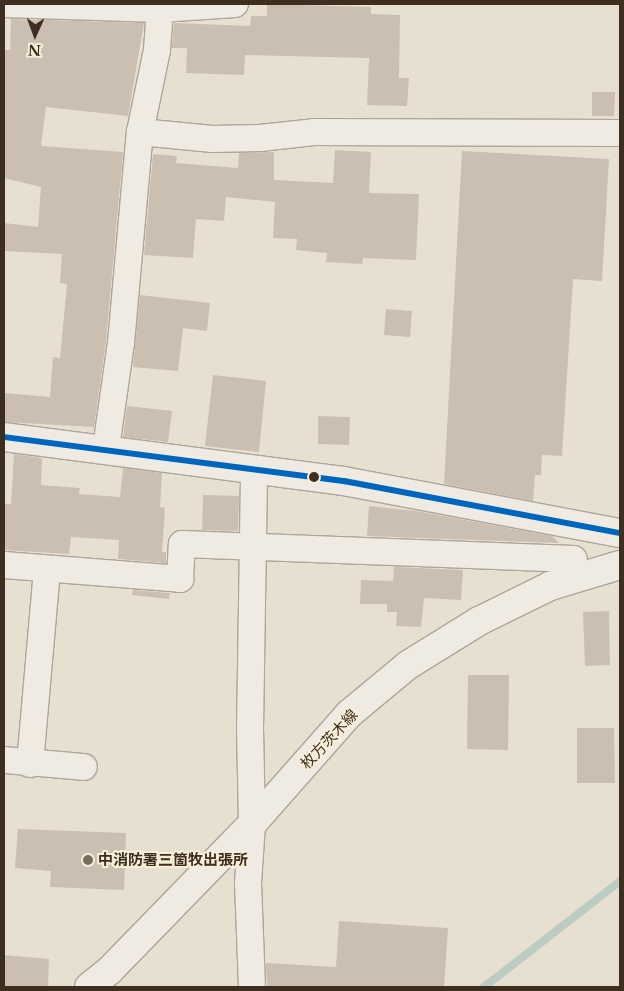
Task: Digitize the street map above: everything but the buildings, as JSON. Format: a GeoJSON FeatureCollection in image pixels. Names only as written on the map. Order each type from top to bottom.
{"type":"FeatureCollection","features":[{"type":"Feature","properties":{"kind":"main road"},"geometry":{"type":"LineString","coordinates":[[4,437],[106,448],[344,480],[620,533]]}},
{"type":"Feature","properties":{"kind":"main road","name":"枚方茨木線"},"geometry":{"type":"LineString","coordinates":[[89,987],[110,970],[252,824],[349,714],[408,665],[479,621],[550,586],[573,569],[620,565]]}},
{"type":"Feature","properties":{"kind":"street"},"geometry":{"type":"LineString","coordinates":[[4,4],[160,9],[235,4]]}},
{"type":"Feature","properties":{"kind":"street"},"geometry":{"type":"LineString","coordinates":[[106,448],[121,343],[140,132],[157,50],[160,9]]}},
{"type":"Feature","properties":{"kind":"street"},"geometry":{"type":"LineString","coordinates":[[140,132],[213,139],[260,138],[314,132],[620,133]]}},
{"type":"Feature","properties":{"kind":"street"},"geometry":{"type":"LineString","coordinates":[[252,987],[248,883],[252,824],[250,730],[254,469]]}},
{"type":"Feature","properties":{"kind":"street"},"geometry":{"type":"LineString","coordinates":[[4,565],[180,579],[182,544],[573,569],[576,526]]}},
{"type":"Feature","properties":{"kind":"street"},"geometry":{"type":"LineString","coordinates":[[30,764],[47,568]]}},
{"type":"Feature","properties":{"kind":"street"},"geometry":{"type":"LineString","coordinates":[[4,760],[30,764],[84,767]]}},
{"type":"Feature","properties":{"kind":"waterway"},"geometry":{"type":"LineString","coordinates":[[484,987],[620,881]]}},
{"type":"Feature","properties":{"kind":"transit line"},"geometry":{"type":"LineString","coordinates":[[4,437],[344,481],[620,533]]}},
{"type":"Feature","properties":{"kind":"place","name":"中消防署三箇牧出張所"},"geometry":{"type":"Point","coordinates":[88,860]}}]}
